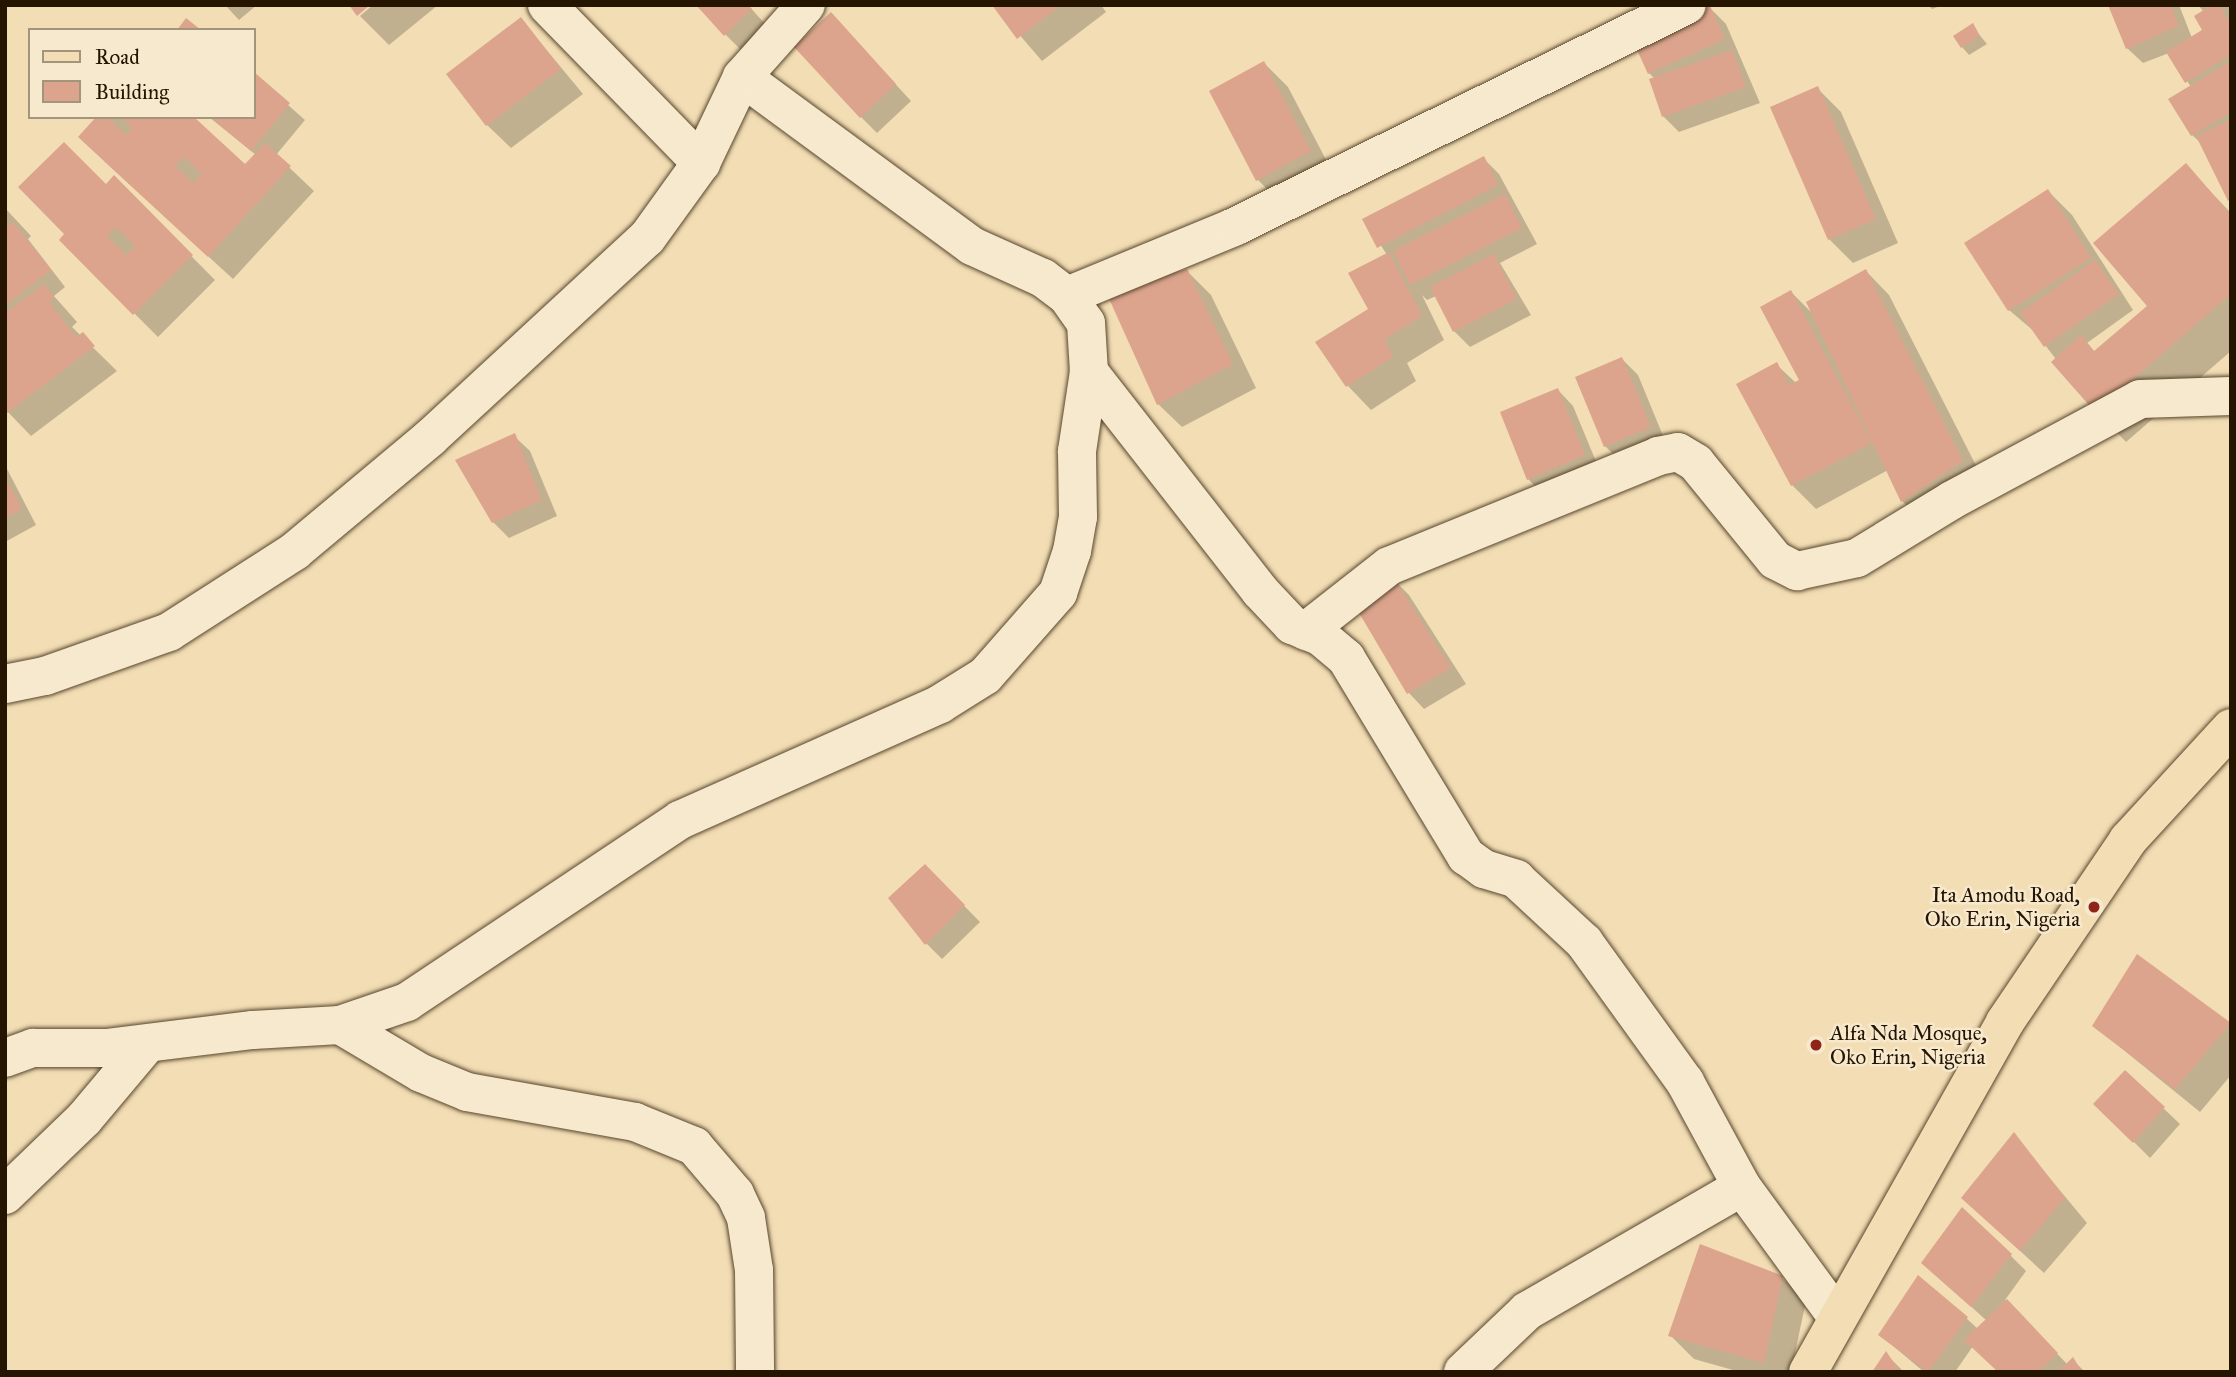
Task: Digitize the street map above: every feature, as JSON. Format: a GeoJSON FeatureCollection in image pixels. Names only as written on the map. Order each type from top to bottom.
{"type":"FeatureCollection","features":[{"type":"Feature","properties":{"kind":"main road"},"geometry":{"type":"LineString","coordinates":[[1808,1372],[2013,1011],[2128,840],[2231,728]]}},
{"type":"Feature","properties":{"kind":"street"},"geometry":{"type":"LineString","coordinates":[[547,5],[701,163]]}},
{"type":"Feature","properties":{"kind":"street"},"geometry":{"type":"LineString","coordinates":[[5,684],[45,676],[169,632],[295,551],[430,438],[647,238],[701,163],[742,77],[806,5]]}},
{"type":"Feature","properties":{"kind":"street"},"geometry":{"type":"LineString","coordinates":[[1067,296],[1234,227],[1577,63],[1687,5]]}},
{"type":"Feature","properties":{"kind":"street"},"geometry":{"type":"LineString","coordinates":[[5,1058],[33,1048],[146,1045],[253,1030],[340,1025],[407,1002],[680,820],[940,704],[985,676],[1046,610],[1058,593],[1072,551],[1078,517],[1077,451],[1089,372],[1086,323],[1067,296],[1043,278],[972,246],[742,77]]}},
{"type":"Feature","properties":{"kind":"street"},"geometry":{"type":"LineString","coordinates":[[1089,372],[1260,591],[1292,625],[1321,637],[1346,659],[1466,856],[1484,869],[1516,879],[1584,942],[1685,1082],[1742,1187],[1838,1318]]}},
{"type":"Feature","properties":{"kind":"street"},"geometry":{"type":"LineString","coordinates":[[1306,631],[1389,566],[1658,456],[1678,452],[1696,463],[1775,560],[1797,571],[1857,558],[2140,399],[2231,396]]}},
{"type":"Feature","properties":{"kind":"street"},"geometry":{"type":"LineString","coordinates":[[340,1025],[421,1073],[467,1091],[635,1122],[694,1146],[735,1194],[746,1218],[754,1270],[755,1372]]}},
{"type":"Feature","properties":{"kind":"street"},"geometry":{"type":"LineString","coordinates":[[5,1195],[84,1119],[146,1045]]}},
{"type":"Feature","properties":{"kind":"street"},"geometry":{"type":"LineString","coordinates":[[1463,1372],[1527,1311],[1742,1187]]}},
{"type":"Feature","properties":{"kind":"building"},"geometry":{"type":"Polygon","coordinates":[[[349,5],[370,5],[357,16],[349,5]]]}},
{"type":"Feature","properties":{"kind":"building"},"geometry":{"type":"Polygon","coordinates":[[[696,5],[748,5],[752,9],[724,36],[696,5]]]}},
{"type":"Feature","properties":{"kind":"building"},"geometry":{"type":"Polygon","coordinates":[[[992,5],[1061,5],[1017,39],[992,5]]]}},
{"type":"Feature","properties":{"kind":"building"},"geometry":{"type":"Polygon","coordinates":[[[2108,5],[2171,5],[2179,26],[2126,49],[2108,5]]]}},
{"type":"Feature","properties":{"kind":"building"},"geometry":{"type":"Polygon","coordinates":[[[2212,5],[2219,5],[2231,25],[2231,55],[2185,83],[2166,52],[2202,30],[2194,16],[2212,5]]]}},
{"type":"Feature","properties":{"kind":"building"},"geometry":{"type":"Polygon","coordinates":[[[1710,6],[1725,39],[1648,74],[1633,41],[1710,6]]]}},
{"type":"Feature","properties":{"kind":"building"},"geometry":{"type":"Polygon","coordinates":[[[831,12],[896,84],[860,118],[794,47],[831,12]]]}},
{"type":"Feature","properties":{"kind":"building"},"geometry":{"type":"Polygon","coordinates":[[[521,17],[561,69],[486,126],[446,74],[521,17]]]}},
{"type":"Feature","properties":{"kind":"building"},"geometry":{"type":"Polygon","coordinates":[[[186,18],[198,28],[178,28],[186,18]]]}},
{"type":"Feature","properties":{"kind":"building"},"geometry":{"type":"Polygon","coordinates":[[[1973,23],[1980,36],[1961,48],[1953,36],[1973,23]]]}},
{"type":"Feature","properties":{"kind":"building"},"geometry":{"type":"Polygon","coordinates":[[[1732,50],[1746,87],[1662,117],[1649,79],[1732,50]]]}},
{"type":"Feature","properties":{"kind":"building"},"geometry":{"type":"Polygon","coordinates":[[[1264,61],[1311,151],[1256,181],[1209,91],[1264,61]]]}},
{"type":"Feature","properties":{"kind":"building"},"geometry":{"type":"Polygon","coordinates":[[[2231,61],[2231,112],[2191,136],[2168,99],[2231,61]]]}},
{"type":"Feature","properties":{"kind":"building"},"geometry":{"type":"Polygon","coordinates":[[[256,74],[290,103],[251,151],[212,119],[256,119],[256,74]]]}},
{"type":"Feature","properties":{"kind":"building"},"geometry":{"type":"Polygon","coordinates":[[[1818,86],[1876,219],[1828,240],[1770,107],[1818,86]]]}},
{"type":"Feature","properties":{"kind":"building"},"geometry":{"type":"Polygon","coordinates":[[[94,119],[109,119],[126,135],[132,128],[123,119],[196,119],[245,164],[265,143],[291,166],[208,257],[78,137],[94,119]],[[184,157],[175,166],[194,183],[202,174],[184,157]]]}},
{"type":"Feature","properties":{"kind":"building"},"geometry":{"type":"Polygon","coordinates":[[[2231,119],[2231,199],[2228,201],[2196,136],[2231,119]]]}},
{"type":"Feature","properties":{"kind":"building"},"geometry":{"type":"Polygon","coordinates":[[[64,142],[106,184],[114,175],[193,255],[133,315],[59,240],[64,234],[18,187],[64,142]],[[116,227],[107,236],[126,255],[135,246],[116,227]]]}},
{"type":"Feature","properties":{"kind":"building"},"geometry":{"type":"Polygon","coordinates":[[[1484,156],[1498,185],[1377,248],[1362,219],[1484,156]]]}},
{"type":"Feature","properties":{"kind":"building"},"geometry":{"type":"Polygon","coordinates":[[[2186,163],[2231,215],[2231,294],[2095,412],[2051,362],[2081,335],[2094,351],[2147,306],[2093,243],[2186,163]]]}},
{"type":"Feature","properties":{"kind":"building"},"geometry":{"type":"Polygon","coordinates":[[[2048,189],[2091,258],[2008,311],[1964,243],[2048,189]]]}},
{"type":"Feature","properties":{"kind":"building"},"geometry":{"type":"Polygon","coordinates":[[[1505,194],[1522,228],[1410,285],[1393,251],[1505,194]]]}},
{"type":"Feature","properties":{"kind":"building"},"geometry":{"type":"Polygon","coordinates":[[[13,222],[51,270],[5,306],[5,229],[13,222]]]}},
{"type":"Feature","properties":{"kind":"building"},"geometry":{"type":"Polygon","coordinates":[[[1389,252],[1422,316],[1385,339],[1393,357],[1346,387],[1315,342],[1368,309],[1348,273],[1389,252]]]}},
{"type":"Feature","properties":{"kind":"building"},"geometry":{"type":"Polygon","coordinates":[[[1494,254],[1517,299],[1453,332],[1430,287],[1494,254]]]}},
{"type":"Feature","properties":{"kind":"building"},"geometry":{"type":"Polygon","coordinates":[[[2095,260],[2119,294],[2044,347],[2020,313],[2095,260]]]}},
{"type":"Feature","properties":{"kind":"building"},"geometry":{"type":"Polygon","coordinates":[[[1187,269],[1233,364],[1157,405],[1106,292],[1187,269]]]}},
{"type":"Feature","properties":{"kind":"building"},"geometry":{"type":"Polygon","coordinates":[[[1866,269],[1963,461],[1901,502],[1806,302],[1866,269]]]}},
{"type":"Feature","properties":{"kind":"building"},"geometry":{"type":"Polygon","coordinates":[[[44,284],[55,298],[49,302],[76,337],[83,332],[95,346],[7,413],[5,313],[44,284]]]}},
{"type":"Feature","properties":{"kind":"building"},"geometry":{"type":"Polygon","coordinates":[[[1791,290],[1872,443],[1791,486],[1736,384],[1777,362],[1789,385],[1799,380],[1760,307],[1791,290]]]}},
{"type":"Feature","properties":{"kind":"building"},"geometry":{"type":"Polygon","coordinates":[[[1622,357],[1651,427],[1604,447],[1575,377],[1622,357]]]}},
{"type":"Feature","properties":{"kind":"building"},"geometry":{"type":"Polygon","coordinates":[[[1558,388],[1585,455],[1527,480],[1500,412],[1558,388]]]}},
{"type":"Feature","properties":{"kind":"building"},"geometry":{"type":"Polygon","coordinates":[[[515,433],[542,500],[492,523],[455,460],[515,433]]]}},
{"type":"Feature","properties":{"kind":"building"},"geometry":{"type":"Polygon","coordinates":[[[5,477],[22,509],[5,518],[5,477]]]}},
{"type":"Feature","properties":{"kind":"building"},"geometry":{"type":"Polygon","coordinates":[[[1393,577],[1451,668],[1407,694],[1355,606],[1393,577]]]}},
{"type":"Feature","properties":{"kind":"building"},"geometry":{"type":"Polygon","coordinates":[[[925,864],[965,905],[925,945],[888,898],[925,864]]]}},
{"type":"Feature","properties":{"kind":"building"},"geometry":{"type":"Polygon","coordinates":[[[2137,954],[2231,1023],[2175,1089],[2092,1026],[2137,954]]]}},
{"type":"Feature","properties":{"kind":"building"},"geometry":{"type":"Polygon","coordinates":[[[2125,1070],[2165,1107],[2133,1143],[2093,1104],[2125,1070]]]}},
{"type":"Feature","properties":{"kind":"building"},"geometry":{"type":"Polygon","coordinates":[[[2014,1132],[2065,1198],[2020,1251],[1961,1198],[2014,1132]]]}},
{"type":"Feature","properties":{"kind":"building"},"geometry":{"type":"Polygon","coordinates":[[[1962,1207],[2012,1254],[1971,1307],[1921,1263],[1962,1207]]]}},
{"type":"Feature","properties":{"kind":"building"},"geometry":{"type":"Polygon","coordinates":[[[1700,1244],[1783,1276],[1764,1363],[1668,1336],[1700,1244]]]}},
{"type":"Feature","properties":{"kind":"building"},"geometry":{"type":"Polygon","coordinates":[[[1918,1275],[1968,1317],[1928,1372],[1878,1335],[1918,1275]]]}},
{"type":"Feature","properties":{"kind":"building"},"geometry":{"type":"Polygon","coordinates":[[[2007,1299],[2058,1353],[2038,1372],[1998,1372],[1964,1340],[2007,1299]]]}},
{"type":"Feature","properties":{"kind":"building"},"geometry":{"type":"Polygon","coordinates":[[[1886,1351],[1900,1372],[1872,1372],[1886,1351]]]}},
{"type":"Feature","properties":{"kind":"building"},"geometry":{"type":"Polygon","coordinates":[[[2073,1357],[2082,1372],[2058,1372],[2073,1357]]]}},
{"type":"Feature","properties":{"kind":"place","name":"Ita Amodu Road, Oko Erin, Nigeria"},"geometry":{"type":"Point","coordinates":[2094,907]}},
{"type":"Feature","properties":{"kind":"place","name":"Alfa Nda Mosque, Oko Erin, Nigeria"},"geometry":{"type":"Point","coordinates":[1816,1045]}}]}
